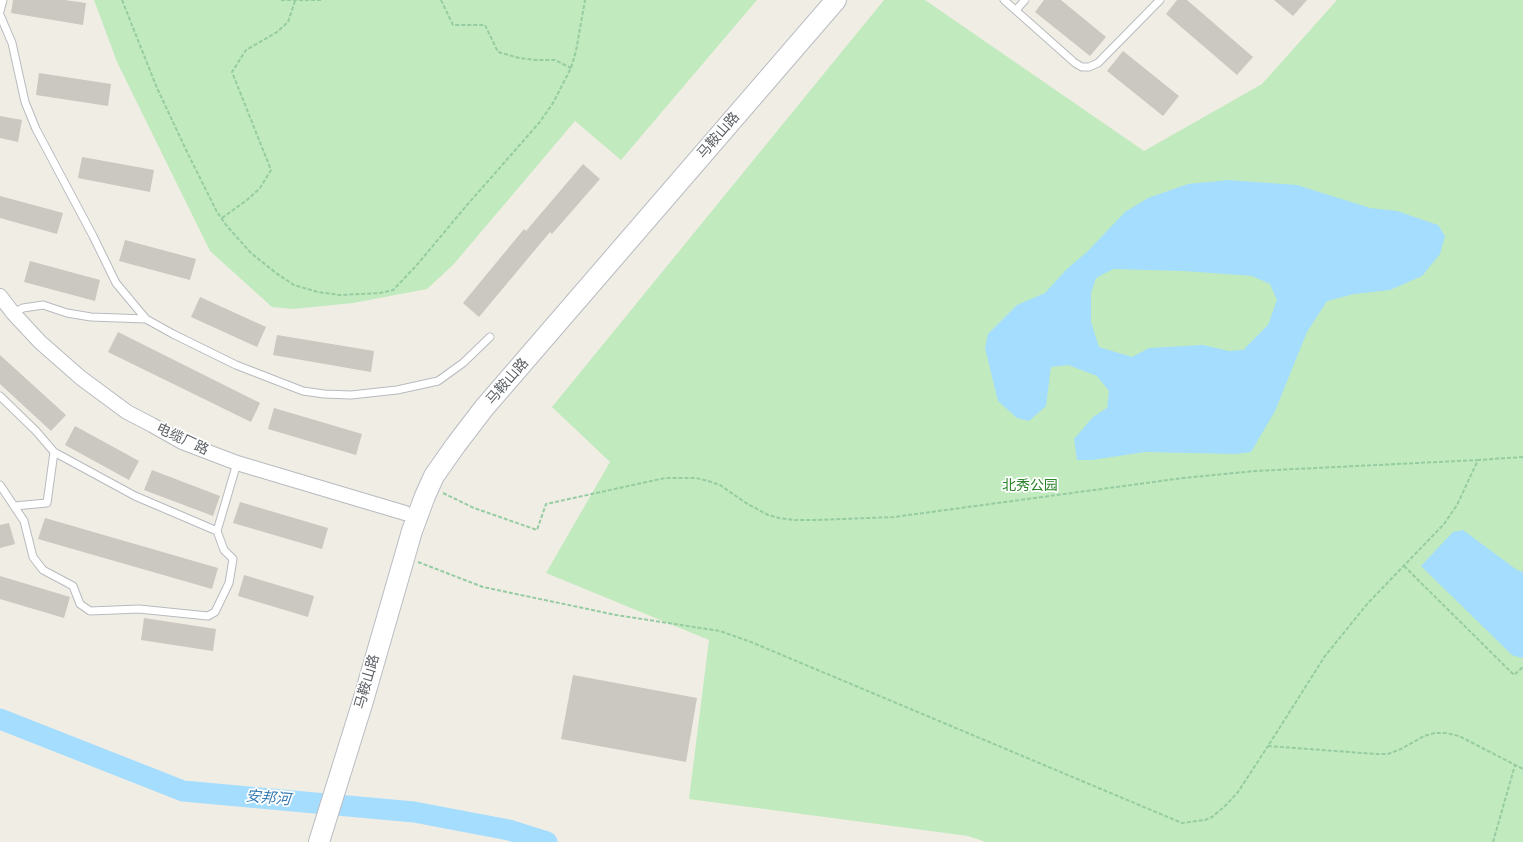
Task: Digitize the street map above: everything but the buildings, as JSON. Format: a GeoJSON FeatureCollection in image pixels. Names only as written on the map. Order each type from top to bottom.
{"type":"FeatureCollection","features":[{"type":"Feature","properties":{"kind":"main road","name":"马鞍山路"},"geometry":{"type":"LineString","coordinates":[[356,698],[404,514],[428,464],[454,426],[820,0]]}},
{"type":"Feature","properties":{"kind":"main road","name":"马鞍山路"},"geometry":{"type":"LineString","coordinates":[[313,841],[356,698],[418,514],[429,486],[443,462],[484,408],[836,0]]}},
{"type":"Feature","properties":{"kind":"street","name":"电缆厂路"},"geometry":{"type":"LineString","coordinates":[[0,296],[13,313],[40,342],[81,378],[127,412],[182,442],[237,463],[404,514]]}},
{"type":"Feature","properties":{"kind":"lane"},"geometry":{"type":"LineString","coordinates":[[0,11],[3,0]]}},
{"type":"Feature","properties":{"kind":"lane"},"geometry":{"type":"LineString","coordinates":[[1004,0],[1075,63],[1082,67],[1089,67],[1098,63],[1160,0]]}},
{"type":"Feature","properties":{"kind":"lane"},"geometry":{"type":"LineString","coordinates":[[1016,10],[1025,0]]}},
{"type":"Feature","properties":{"kind":"lane"},"geometry":{"type":"LineString","coordinates":[[0,15],[12,44],[25,102],[36,129],[93,236],[116,283],[146,319],[173,334],[243,368],[302,391],[324,394],[351,395],[396,390],[438,381],[463,364],[490,337]]}},
{"type":"Feature","properties":{"kind":"lane"},"geometry":{"type":"LineString","coordinates":[[13,313],[23,308],[43,305],[67,313],[90,318],[146,319]]}},
{"type":"Feature","properties":{"kind":"lane"},"geometry":{"type":"LineString","coordinates":[[0,396],[36,431],[54,452],[135,496],[217,532]]}},
{"type":"Feature","properties":{"kind":"lane"},"geometry":{"type":"LineString","coordinates":[[14,506],[47,503],[54,452]]}},
{"type":"Feature","properties":{"kind":"lane"},"geometry":{"type":"LineString","coordinates":[[0,485],[24,521],[33,556],[44,570],[73,586],[80,604],[90,611],[139,609],[208,616],[215,612],[229,583],[232,559],[224,550],[217,532],[237,463]]}},
{"type":"Feature","properties":{"kind":"path"},"geometry":{"type":"LineString","coordinates":[[122,0],[157,88],[188,154],[222,218],[251,253],[294,285],[318,292],[340,295],[380,293],[393,290],[416,266],[539,123],[571,68],[576,51],[584,1]]}},
{"type":"Feature","properties":{"kind":"path"},"geometry":{"type":"LineString","coordinates":[[281,0],[321,0]]}},
{"type":"Feature","properties":{"kind":"path"},"geometry":{"type":"LineString","coordinates":[[440,0],[453,25],[485,25],[498,52],[519,58],[555,60],[571,68]]}},
{"type":"Feature","properties":{"kind":"path"},"geometry":{"type":"LineString","coordinates":[[222,218],[247,200],[260,188],[271,170],[232,72],[246,50],[277,32],[288,22],[294,1]]}},
{"type":"Feature","properties":{"kind":"path"},"geometry":{"type":"LineString","coordinates":[[429,486],[474,508],[537,530],[546,504],[665,478],[682,477],[708,481],[720,485],[746,503],[768,515],[795,520],[818,520],[894,517],[1177,479],[1256,471],[1523,457]]}},
{"type":"Feature","properties":{"kind":"path"},"geometry":{"type":"LineString","coordinates":[[404,557],[483,586],[616,615],[720,631],[751,642],[1182,823],[1205,820],[1212,817],[1238,792],[1324,656],[1368,603],[1444,524],[1457,505],[1478,460]]}},
{"type":"Feature","properties":{"kind":"path"},"geometry":{"type":"LineString","coordinates":[[1404,566],[1514,675],[1523,667]]}},
{"type":"Feature","properties":{"kind":"path"},"geometry":{"type":"LineString","coordinates":[[1268,746],[1388,754],[1401,749],[1424,736],[1435,733],[1446,733],[1459,736],[1523,769]]}},
{"type":"Feature","properties":{"kind":"path"},"geometry":{"type":"LineString","coordinates":[[1493,842],[1515,765]]}},
{"type":"Feature","properties":{"kind":"green space"},"geometry":{"type":"Polygon","coordinates":[[[94,0],[757,0],[621,160],[575,121],[453,265],[427,289],[353,303],[293,309],[272,307],[210,251],[117,62],[94,0]]]}},
{"type":"Feature","properties":{"kind":"green space","name":"北秀公园"},"geometry":{"type":"Polygon","coordinates":[[[884,0],[925,0],[1144,151],[1262,84],[1337,0],[1523,0],[1523,842],[986,842],[968,836],[689,799],[709,640],[546,573],[610,462],[552,407],[884,0]]]}},
{"type":"Feature","properties":{"kind":"water"},"geometry":{"type":"Polygon","coordinates":[[[1228,180],[1297,185],[1370,208],[1397,211],[1438,225],[1445,236],[1440,254],[1422,276],[1390,290],[1354,294],[1327,301],[1307,332],[1275,411],[1251,452],[1236,454],[1145,452],[1092,460],[1077,460],[1074,439],[1093,417],[1107,408],[1109,391],[1097,376],[1068,365],[1051,367],[1046,406],[1029,421],[1017,418],[998,401],[985,348],[988,334],[1017,305],[1045,293],[1067,269],[1088,251],[1125,212],[1148,198],[1188,184],[1228,180]],[[1113,269],[1096,278],[1091,293],[1091,322],[1099,347],[1132,357],[1149,348],[1203,345],[1229,351],[1243,350],[1268,325],[1277,300],[1270,284],[1252,276],[1184,271],[1113,269]]]}},
{"type":"Feature","properties":{"kind":"water"},"geometry":{"type":"Polygon","coordinates":[[[1463,530],[1517,570],[1523,572],[1522,658],[1512,655],[1421,566],[1453,532],[1463,530]]]}},
{"type":"Feature","properties":{"kind":"waterway","name":"安邦河"},"geometry":{"type":"LineString","coordinates":[[0,719],[183,791],[414,812],[509,830],[547,842]]}}]}
